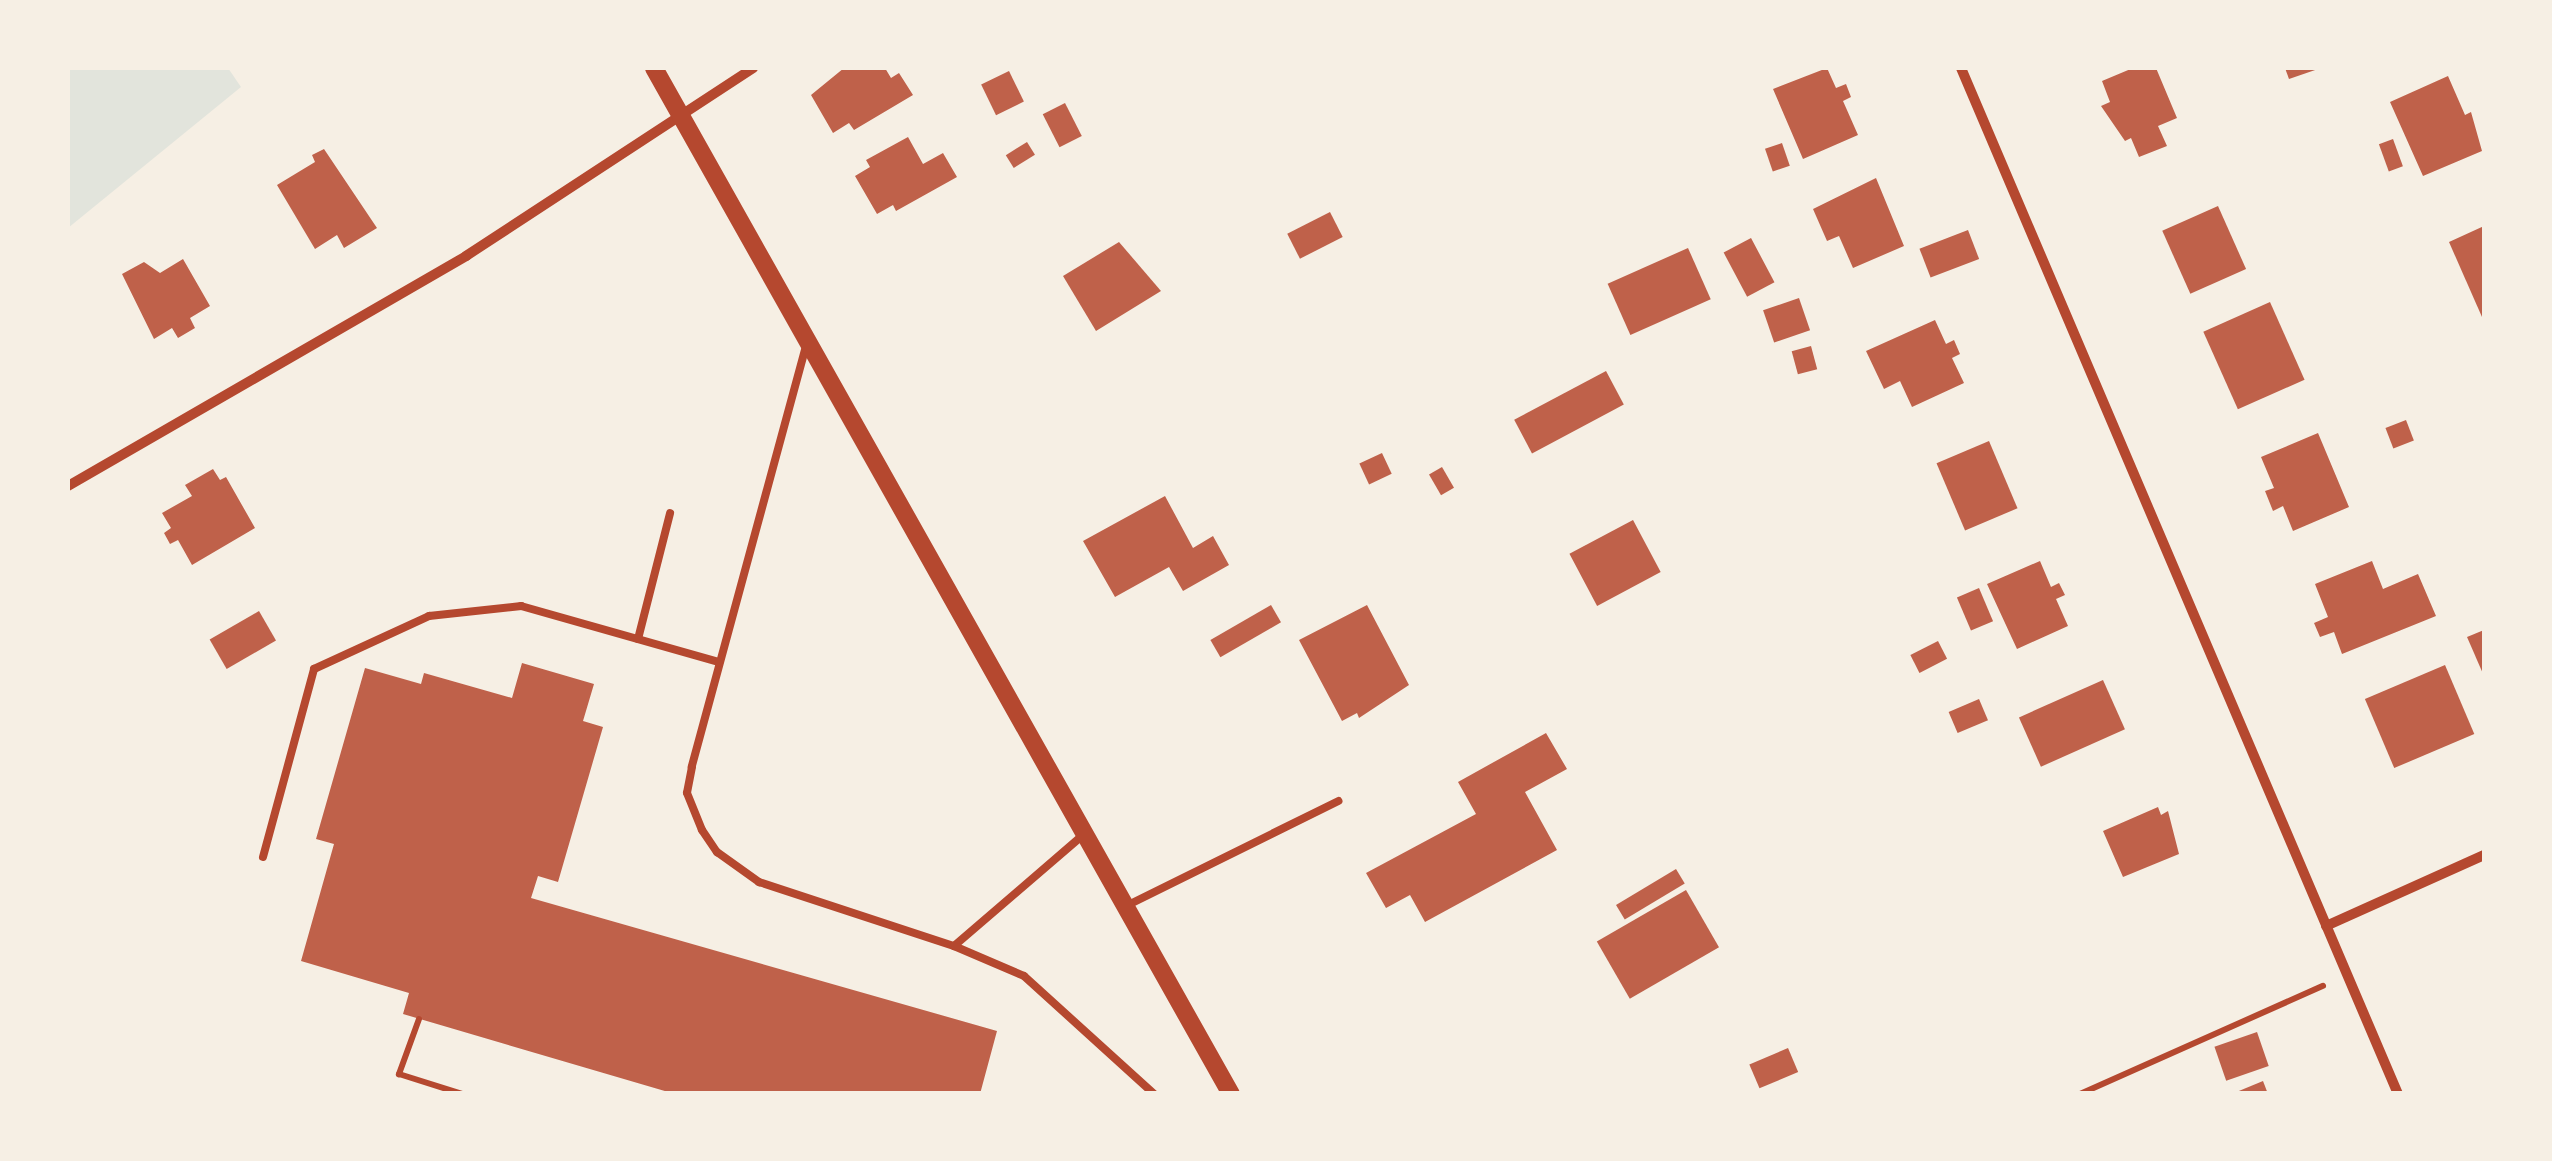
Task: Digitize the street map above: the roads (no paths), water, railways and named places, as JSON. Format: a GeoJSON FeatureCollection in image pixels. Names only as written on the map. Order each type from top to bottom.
{"type":"FeatureCollection","features":[{"type":"Feature","properties":{"kind":"street"},"geometry":{"type":"LineString","coordinates":[[654,68],[1122,908],[1231,1094]]}},
{"type":"Feature","properties":{"kind":"street"},"geometry":{"type":"LineString","coordinates":[[68,486],[466,256],[679,111],[753,68]]}},
{"type":"Feature","properties":{"kind":"street"},"geometry":{"type":"LineString","coordinates":[[1960,68],[2398,1094]]}},
{"type":"Feature","properties":{"kind":"street"},"geometry":{"type":"LineString","coordinates":[[2326,926],[2484,855]]}},
{"type":"Feature","properties":{"kind":"lane"},"geometry":{"type":"LineString","coordinates":[[808,342],[719,662],[688,793],[717,852],[786,894],[954,946],[1024,976],[1154,1094]]}},
{"type":"Feature","properties":{"kind":"lane"},"geometry":{"type":"LineString","coordinates":[[638,639],[670,513]]}},
{"type":"Feature","properties":{"kind":"lane"},"geometry":{"type":"LineString","coordinates":[[263,858],[314,669],[428,616],[521,606],[719,662]]}},
{"type":"Feature","properties":{"kind":"lane"},"geometry":{"type":"LineString","coordinates":[[1122,908],[1338,801]]}},
{"type":"Feature","properties":{"kind":"lane"},"geometry":{"type":"LineString","coordinates":[[954,946],[1083,834]]}}]}
